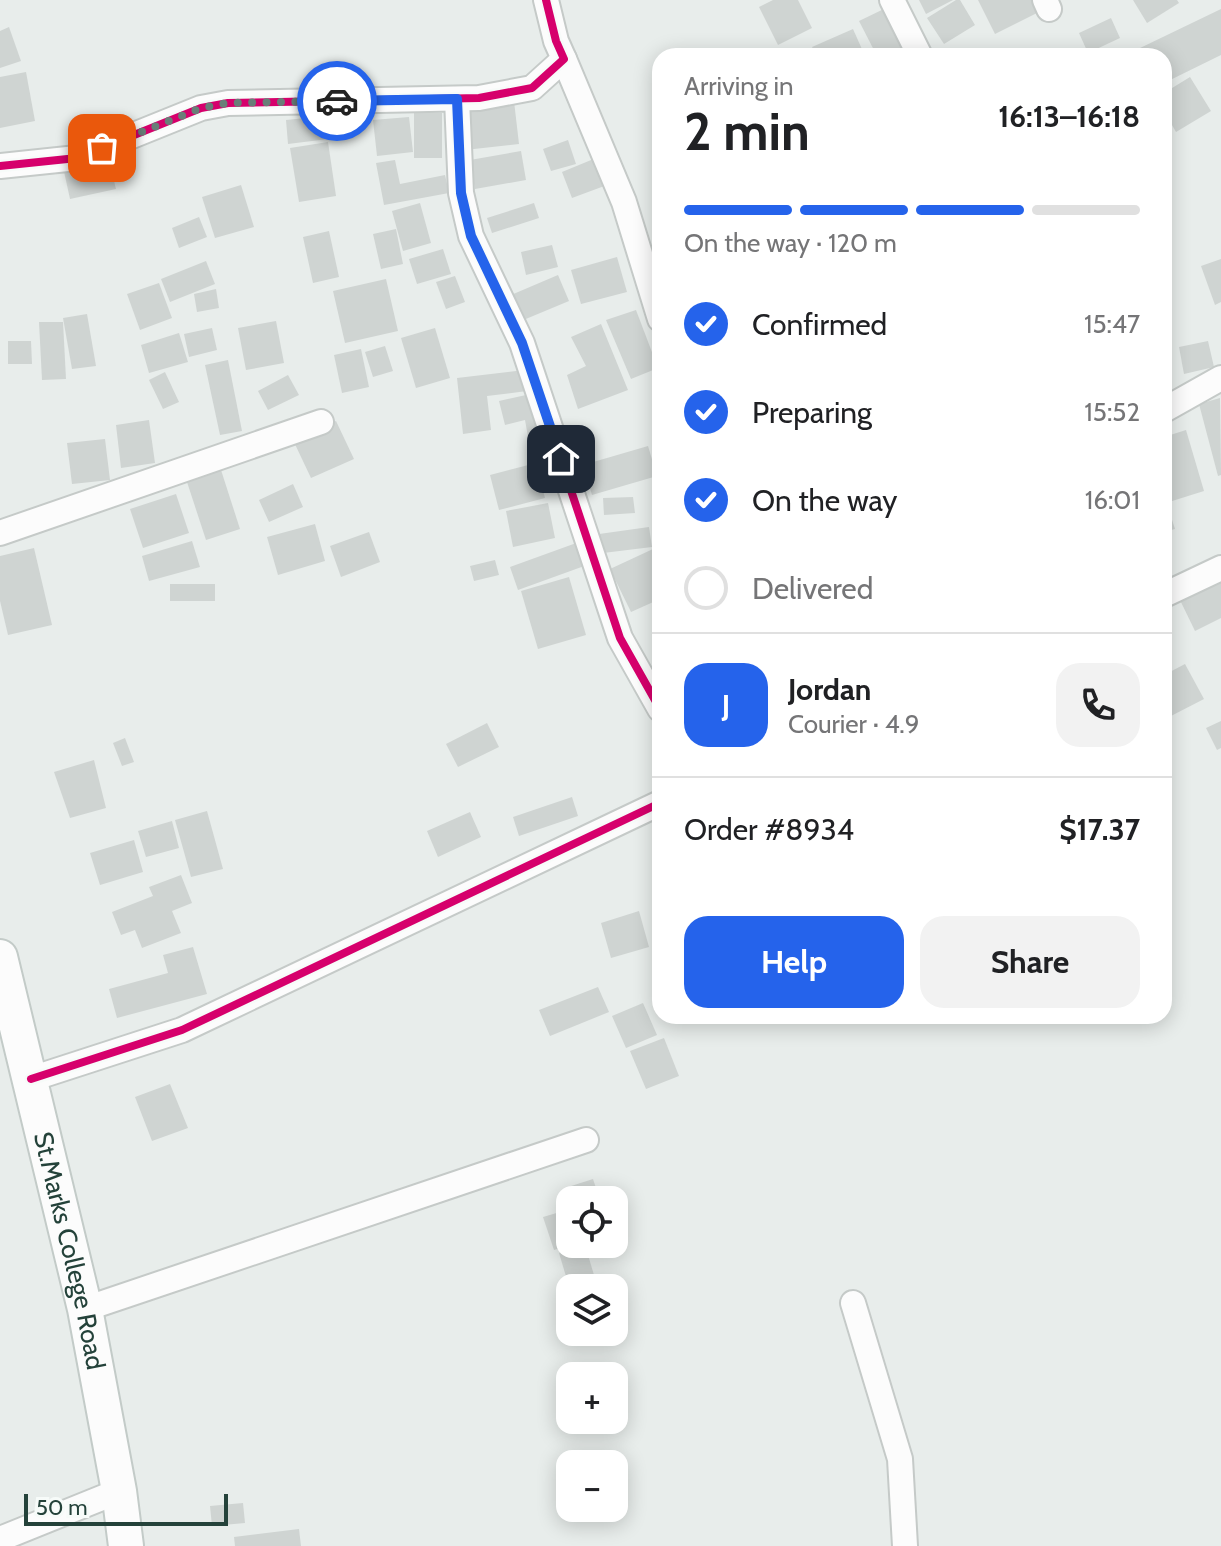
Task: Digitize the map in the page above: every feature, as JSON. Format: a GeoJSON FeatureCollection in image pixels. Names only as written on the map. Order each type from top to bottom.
{"type":"FeatureCollection","features":[{"type":"Feature","properties":{"kind":"main road","name":"St.Marks College Road"},"geometry":{"type":"LineString","coordinates":[[0,957],[85,1309],[119,1491],[126,1546]]}},
{"type":"Feature","properties":{"kind":"street"},"geometry":{"type":"LineString","coordinates":[[546,0],[556,41],[624,202],[652,293]]}},
{"type":"Feature","properties":{"kind":"street"},"geometry":{"type":"LineString","coordinates":[[892,0],[916,48]]}},
{"type":"Feature","properties":{"kind":"street"},"geometry":{"type":"LineString","coordinates":[[0,166],[77,158],[201,108],[228,103],[479,98],[532,88],[564,59]]}},
{"type":"Feature","properties":{"kind":"street"},"geometry":{"type":"LineString","coordinates":[[457,99],[461,193],[471,236],[522,343],[620,638],[652,695]]}},
{"type":"Feature","properties":{"kind":"street"},"geometry":{"type":"LineString","coordinates":[[1172,406],[1221,378]]}},
{"type":"Feature","properties":{"kind":"street"},"geometry":{"type":"LineString","coordinates":[[0,533],[321,422]]}},
{"type":"Feature","properties":{"kind":"street"},"geometry":{"type":"LineString","coordinates":[[1172,591],[1221,568]]}},
{"type":"Feature","properties":{"kind":"street"},"geometry":{"type":"LineString","coordinates":[[31,1079],[182,1030],[652,807]]}},
{"type":"Feature","properties":{"kind":"street"},"geometry":{"type":"LineString","coordinates":[[85,1309],[586,1140]]}},
{"type":"Feature","properties":{"kind":"street"},"geometry":{"type":"LineString","coordinates":[[853,1303],[900,1459],[905,1546]]}},
{"type":"Feature","properties":{"kind":"street"},"geometry":{"type":"LineString","coordinates":[[0,1539],[119,1491]]}},
{"type":"Feature","properties":{"kind":"building"},"geometry":{"type":"Polygon","coordinates":[[[773,0],[798,0],[812,28],[778,45],[759,7],[773,0]]]}},
{"type":"Feature","properties":{"kind":"building"},"geometry":{"type":"Polygon","coordinates":[[[919,0],[953,0],[926,14],[919,0]]]}},
{"type":"Feature","properties":{"kind":"building"},"geometry":{"type":"Polygon","coordinates":[[[960,0],[975,25],[944,44],[927,18],[960,0]]]}},
{"type":"Feature","properties":{"kind":"building"},"geometry":{"type":"Polygon","coordinates":[[[978,0],[1040,0],[1045,9],[995,34],[978,0]]]}},
{"type":"Feature","properties":{"kind":"building"},"geometry":{"type":"Polygon","coordinates":[[[1133,0],[1177,0],[1179,3],[1147,23],[1133,0]]]}},
{"type":"Feature","properties":{"kind":"building"},"geometry":{"type":"Polygon","coordinates":[[[888,7],[909,48],[873,48],[859,21],[888,7]]]}},
{"type":"Feature","properties":{"kind":"building"},"geometry":{"type":"Polygon","coordinates":[[[1221,9],[1221,55],[1172,79],[1172,48],[1140,48],[1221,9]]]}},
{"type":"Feature","properties":{"kind":"building"},"geometry":{"type":"Polygon","coordinates":[[[1111,18],[1120,38],[1099,48],[1086,48],[1079,33],[1111,18]]]}},
{"type":"Feature","properties":{"kind":"building"},"geometry":{"type":"Polygon","coordinates":[[[9,27],[21,61],[0,68],[0,31],[9,27]]]}},
{"type":"Feature","properties":{"kind":"building"},"geometry":{"type":"Polygon","coordinates":[[[853,29],[861,48],[813,48],[853,29]]]}},
{"type":"Feature","properties":{"kind":"building"},"geometry":{"type":"Polygon","coordinates":[[[26,72],[35,121],[0,128],[0,77],[26,72]]]}},
{"type":"Feature","properties":{"kind":"building"},"geometry":{"type":"Polygon","coordinates":[[[1190,77],[1211,111],[1176,132],[1172,125],[1172,88],[1190,77]]]}},
{"type":"Feature","properties":{"kind":"building"},"geometry":{"type":"Polygon","coordinates":[[[514,101],[519,144],[465,150],[461,107],[514,101]]]}},
{"type":"Feature","properties":{"kind":"building"},"geometry":{"type":"Polygon","coordinates":[[[414,113],[442,113],[442,158],[414,158],[414,113]]]}},
{"type":"Feature","properties":{"kind":"building"},"geometry":{"type":"Polygon","coordinates":[[[325,116],[328,139],[288,144],[286,120],[325,116]]]}},
{"type":"Feature","properties":{"kind":"building"},"geometry":{"type":"Polygon","coordinates":[[[409,117],[413,152],[377,156],[373,120],[409,117]]]}},
{"type":"Feature","properties":{"kind":"building"},"geometry":{"type":"Polygon","coordinates":[[[568,140],[576,164],[551,171],[543,149],[568,140]]]}},
{"type":"Feature","properties":{"kind":"building"},"geometry":{"type":"Polygon","coordinates":[[[328,142],[336,196],[299,202],[290,148],[328,142]]]}},
{"type":"Feature","properties":{"kind":"building"},"geometry":{"type":"Polygon","coordinates":[[[521,151],[526,180],[475,189],[470,160],[521,151]]]}},
{"type":"Feature","properties":{"kind":"building"},"geometry":{"type":"Polygon","coordinates":[[[108,156],[116,189],[70,199],[63,167],[108,156]]]}},
{"type":"Feature","properties":{"kind":"building"},"geometry":{"type":"Polygon","coordinates":[[[596,158],[607,185],[572,198],[562,172],[596,158]]]}},
{"type":"Feature","properties":{"kind":"building"},"geometry":{"type":"Polygon","coordinates":[[[395,160],[400,184],[445,175],[449,193],[384,205],[376,163],[395,160]]]}},
{"type":"Feature","properties":{"kind":"building"},"geometry":{"type":"Polygon","coordinates":[[[241,185],[254,227],[215,238],[202,197],[241,185]]]}},
{"type":"Feature","properties":{"kind":"building"},"geometry":{"type":"Polygon","coordinates":[[[420,203],[431,243],[403,251],[392,211],[420,203]]]}},
{"type":"Feature","properties":{"kind":"building"},"geometry":{"type":"Polygon","coordinates":[[[534,203],[539,218],[492,233],[487,218],[534,203]]]}},
{"type":"Feature","properties":{"kind":"building"},"geometry":{"type":"Polygon","coordinates":[[[199,217],[207,237],[179,248],[172,228],[199,217]]]}},
{"type":"Feature","properties":{"kind":"building"},"geometry":{"type":"Polygon","coordinates":[[[396,229],[403,264],[381,269],[373,234],[396,229]]]}},
{"type":"Feature","properties":{"kind":"building"},"geometry":{"type":"Polygon","coordinates":[[[329,231],[339,277],[313,283],[303,237],[329,231]]]}},
{"type":"Feature","properties":{"kind":"building"},"geometry":{"type":"Polygon","coordinates":[[[552,245],[558,267],[526,275],[521,252],[552,245]]]}},
{"type":"Feature","properties":{"kind":"building"},"geometry":{"type":"Polygon","coordinates":[[[443,249],[451,274],[417,284],[409,259],[443,249]]]}},
{"type":"Feature","properties":{"kind":"building"},"geometry":{"type":"Polygon","coordinates":[[[617,257],[627,292],[581,304],[571,270],[617,257]]]}},
{"type":"Feature","properties":{"kind":"building"},"geometry":{"type":"Polygon","coordinates":[[[1221,259],[1221,302],[1215,305],[1201,266],[1221,259]]]}},
{"type":"Feature","properties":{"kind":"building"},"geometry":{"type":"Polygon","coordinates":[[[206,261],[215,284],[170,302],[161,279],[206,261]]]}},
{"type":"Feature","properties":{"kind":"building"},"geometry":{"type":"Polygon","coordinates":[[[558,275],[569,301],[521,321],[511,295],[558,275]]]}},
{"type":"Feature","properties":{"kind":"building"},"geometry":{"type":"Polygon","coordinates":[[[455,276],[465,302],[446,309],[436,282],[455,276]]]}},
{"type":"Feature","properties":{"kind":"building"},"geometry":{"type":"Polygon","coordinates":[[[386,279],[398,331],[345,343],[333,291],[386,279]]]}},
{"type":"Feature","properties":{"kind":"building"},"geometry":{"type":"Polygon","coordinates":[[[159,283],[172,318],[140,330],[127,294],[159,283]]]}},
{"type":"Feature","properties":{"kind":"building"},"geometry":{"type":"Polygon","coordinates":[[[216,289],[219,308],[197,312],[194,294],[216,289]]]}},
{"type":"Feature","properties":{"kind":"building"},"geometry":{"type":"Polygon","coordinates":[[[636,310],[652,352],[652,370],[631,379],[606,320],[636,310]]]}},
{"type":"Feature","properties":{"kind":"building"},"geometry":{"type":"Polygon","coordinates":[[[87,314],[96,366],[72,369],[63,318],[87,314]]]}},
{"type":"Feature","properties":{"kind":"building"},"geometry":{"type":"Polygon","coordinates":[[[276,321],[284,363],[246,370],[238,328],[276,321]]]}},
{"type":"Feature","properties":{"kind":"building"},"geometry":{"type":"Polygon","coordinates":[[[39,322],[63,322],[66,379],[42,380],[39,322]]]}},
{"type":"Feature","properties":{"kind":"building"},"geometry":{"type":"Polygon","coordinates":[[[601,324],[628,390],[578,409],[567,375],[586,366],[571,337],[601,324]]]}},
{"type":"Feature","properties":{"kind":"building"},"geometry":{"type":"Polygon","coordinates":[[[212,328],[217,350],[189,357],[184,334],[212,328]]]}},
{"type":"Feature","properties":{"kind":"building"},"geometry":{"type":"Polygon","coordinates":[[[435,328],[450,378],[416,388],[401,338],[435,328]]]}},
{"type":"Feature","properties":{"kind":"building"},"geometry":{"type":"Polygon","coordinates":[[[179,333],[188,362],[149,373],[141,345],[179,333]]]}},
{"type":"Feature","properties":{"kind":"building"},"geometry":{"type":"Polygon","coordinates":[[[8,341],[31,341],[32,364],[8,364],[8,341]]]}},
{"type":"Feature","properties":{"kind":"building"},"geometry":{"type":"Polygon","coordinates":[[[1208,341],[1214,367],[1184,374],[1179,347],[1208,341]]]}},
{"type":"Feature","properties":{"kind":"building"},"geometry":{"type":"Polygon","coordinates":[[[385,346],[393,371],[373,377],[365,352],[385,346]]]}},
{"type":"Feature","properties":{"kind":"building"},"geometry":{"type":"Polygon","coordinates":[[[361,349],[369,387],[342,393],[334,355],[361,349]]]}},
{"type":"Feature","properties":{"kind":"building"},"geometry":{"type":"Polygon","coordinates":[[[228,360],[242,431],[220,435],[205,365],[228,360]]]}},
{"type":"Feature","properties":{"kind":"building"},"geometry":{"type":"Polygon","coordinates":[[[524,370],[527,391],[487,396],[491,430],[463,434],[457,378],[524,370]]]}},
{"type":"Feature","properties":{"kind":"building"},"geometry":{"type":"Polygon","coordinates":[[[165,372],[179,402],[163,409],[149,380],[165,372]]]}},
{"type":"Feature","properties":{"kind":"building"},"geometry":{"type":"Polygon","coordinates":[[[288,375],[299,395],[268,410],[258,391],[288,375]]]}},
{"type":"Feature","properties":{"kind":"building"},"geometry":{"type":"Polygon","coordinates":[[[535,393],[544,433],[528,437],[525,420],[505,425],[499,401],[535,393]]]}},
{"type":"Feature","properties":{"kind":"building"},"geometry":{"type":"Polygon","coordinates":[[[1220,398],[1221,475],[1218,476],[1199,404],[1220,398]]]}},
{"type":"Feature","properties":{"kind":"building"},"geometry":{"type":"Polygon","coordinates":[[[149,420],[155,463],[121,468],[116,425],[149,420]]]}},
{"type":"Feature","properties":{"kind":"building"},"geometry":{"type":"Polygon","coordinates":[[[336,421],[354,459],[311,478],[293,440],[336,421]]]}},
{"type":"Feature","properties":{"kind":"building"},"geometry":{"type":"Polygon","coordinates":[[[1186,430],[1204,491],[1172,501],[1172,434],[1186,430]]]}},
{"type":"Feature","properties":{"kind":"building"},"geometry":{"type":"Polygon","coordinates":[[[105,439],[110,480],[72,484],[67,443],[105,439]]]}},
{"type":"Feature","properties":{"kind":"building"},"geometry":{"type":"Polygon","coordinates":[[[648,446],[652,477],[592,495],[583,465],[648,446]]]}},
{"type":"Feature","properties":{"kind":"building"},"geometry":{"type":"Polygon","coordinates":[[[536,463],[545,498],[499,510],[490,475],[536,463]]]}},
{"type":"Feature","properties":{"kind":"building"},"geometry":{"type":"Polygon","coordinates":[[[221,470],[240,529],[206,540],[187,482],[221,470]]]}},
{"type":"Feature","properties":{"kind":"building"},"geometry":{"type":"Polygon","coordinates":[[[293,484],[303,507],[269,522],[259,500],[293,484]]]}},
{"type":"Feature","properties":{"kind":"building"},"geometry":{"type":"Polygon","coordinates":[[[176,494],[189,533],[143,548],[130,509],[176,494]]]}},
{"type":"Feature","properties":{"kind":"building"},"geometry":{"type":"Polygon","coordinates":[[[633,497],[635,513],[604,515],[603,498],[633,497]]]}},
{"type":"Feature","properties":{"kind":"building"},"geometry":{"type":"Polygon","coordinates":[[[548,503],[555,538],[513,547],[506,511],[548,503]]]}},
{"type":"Feature","properties":{"kind":"building"},"geometry":{"type":"Polygon","coordinates":[[[315,524],[325,561],[278,575],[267,537],[315,524]]]}},
{"type":"Feature","properties":{"kind":"building"},"geometry":{"type":"Polygon","coordinates":[[[649,527],[652,547],[595,554],[592,535],[649,527]]]}},
{"type":"Feature","properties":{"kind":"building"},"geometry":{"type":"Polygon","coordinates":[[[369,532],[380,562],[341,577],[330,546],[369,532]]]}},
{"type":"Feature","properties":{"kind":"building"},"geometry":{"type":"Polygon","coordinates":[[[192,541],[200,567],[149,581],[142,556],[192,541]]]}},
{"type":"Feature","properties":{"kind":"building"},"geometry":{"type":"Polygon","coordinates":[[[579,542],[587,565],[518,590],[510,567],[579,542]]]}},
{"type":"Feature","properties":{"kind":"building"},"geometry":{"type":"Polygon","coordinates":[[[34,548],[52,625],[8,635],[0,601],[0,556],[34,548]]]}},
{"type":"Feature","properties":{"kind":"building"},"geometry":{"type":"Polygon","coordinates":[[[652,549],[652,603],[631,612],[610,569],[652,549]]]}},
{"type":"Feature","properties":{"kind":"building"},"geometry":{"type":"Polygon","coordinates":[[[495,560],[499,575],[474,581],[470,566],[495,560]]]}},
{"type":"Feature","properties":{"kind":"building"},"geometry":{"type":"Polygon","coordinates":[[[569,577],[586,635],[538,649],[521,591],[569,577]]]}},
{"type":"Feature","properties":{"kind":"building"},"geometry":{"type":"Polygon","coordinates":[[[1221,578],[1221,618],[1195,631],[1179,598],[1221,578]]]}},
{"type":"Feature","properties":{"kind":"building"},"geometry":{"type":"Polygon","coordinates":[[[170,584],[215,584],[215,601],[170,601],[170,584]]]}},
{"type":"Feature","properties":{"kind":"building"},"geometry":{"type":"Polygon","coordinates":[[[1185,664],[1204,699],[1172,715],[1172,671],[1185,664]]]}},
{"type":"Feature","properties":{"kind":"building"},"geometry":{"type":"Polygon","coordinates":[[[1221,721],[1221,748],[1217,750],[1206,728],[1221,721]]]}},
{"type":"Feature","properties":{"kind":"building"},"geometry":{"type":"Polygon","coordinates":[[[487,723],[499,747],[458,767],[446,744],[487,723]]]}},
{"type":"Feature","properties":{"kind":"building"},"geometry":{"type":"Polygon","coordinates":[[[125,738],[134,762],[122,766],[113,743],[125,738]]]}},
{"type":"Feature","properties":{"kind":"building"},"geometry":{"type":"Polygon","coordinates":[[[94,760],[106,808],[70,818],[54,772],[94,760]]]}},
{"type":"Feature","properties":{"kind":"building"},"geometry":{"type":"Polygon","coordinates":[[[572,797],[578,816],[519,836],[513,817],[572,797]]]}},
{"type":"Feature","properties":{"kind":"building"},"geometry":{"type":"Polygon","coordinates":[[[207,811],[223,869],[191,877],[175,820],[207,811]]]}},
{"type":"Feature","properties":{"kind":"building"},"geometry":{"type":"Polygon","coordinates":[[[470,812],[481,837],[438,857],[427,831],[470,812]]]}},
{"type":"Feature","properties":{"kind":"building"},"geometry":{"type":"Polygon","coordinates":[[[172,821],[179,848],[146,857],[138,831],[172,821]]]}},
{"type":"Feature","properties":{"kind":"building"},"geometry":{"type":"Polygon","coordinates":[[[134,840],[143,872],[100,885],[90,853],[134,840]]]}},
{"type":"Feature","properties":{"kind":"building"},"geometry":{"type":"Polygon","coordinates":[[[181,875],[192,903],[172,911],[181,933],[142,948],[135,930],[121,935],[112,912],[153,896],[149,887],[181,875]]]}},
{"type":"Feature","properties":{"kind":"building"},"geometry":{"type":"Polygon","coordinates":[[[639,911],[649,947],[611,958],[601,923],[639,911]]]}},
{"type":"Feature","properties":{"kind":"building"},"geometry":{"type":"Polygon","coordinates":[[[193,947],[207,994],[117,1018],[109,989],[168,973],[163,955],[193,947]]]}},
{"type":"Feature","properties":{"kind":"building"},"geometry":{"type":"Polygon","coordinates":[[[598,987],[609,1012],[550,1036],[539,1010],[598,987]]]}},
{"type":"Feature","properties":{"kind":"building"},"geometry":{"type":"Polygon","coordinates":[[[643,1003],[657,1035],[626,1048],[612,1016],[643,1003]]]}},
{"type":"Feature","properties":{"kind":"building"},"geometry":{"type":"Polygon","coordinates":[[[664,1038],[679,1076],[646,1089],[630,1051],[664,1038]]]}},
{"type":"Feature","properties":{"kind":"building"},"geometry":{"type":"Polygon","coordinates":[[[170,1084],[188,1128],[152,1141],[135,1097],[170,1084]]]}},
{"type":"Feature","properties":{"kind":"building"},"geometry":{"type":"Polygon","coordinates":[[[593,1179],[595,1186],[571,1186],[593,1179]]]}},
{"type":"Feature","properties":{"kind":"building"},"geometry":{"type":"Polygon","coordinates":[[[556,1213],[556,1249],[554,1250],[543,1217],[556,1213]]]}},
{"type":"Feature","properties":{"kind":"building"},"geometry":{"type":"Polygon","coordinates":[[[560,1258],[589,1258],[594,1274],[565,1274],[560,1258]]]}},
{"type":"Feature","properties":{"kind":"building"},"geometry":{"type":"Polygon","coordinates":[[[243,1503],[245,1523],[212,1526],[210,1506],[243,1503]]]}},
{"type":"Feature","properties":{"kind":"building"},"geometry":{"type":"Polygon","coordinates":[[[299,1529],[301,1546],[235,1546],[234,1537],[299,1529]]]}},
{"type":"Feature","properties":{"kind":"cycle path"},"geometry":{"type":"LineString","coordinates":[[0,166],[77,158],[201,108],[228,103],[479,98],[532,88],[564,59],[546,0]]}},
{"type":"Feature","properties":{"kind":"cycle path"},"geometry":{"type":"LineString","coordinates":[[457,99],[461,193],[471,236],[522,343],[620,638],[652,695]]}},
{"type":"Feature","properties":{"kind":"cycle path"},"geometry":{"type":"LineString","coordinates":[[31,1079],[182,1030],[652,807]]}},
{"type":"Feature","properties":{"kind":"way so far"},"geometry":{"type":"LineString","coordinates":[[102,148],[201,108],[228,103],[337,101]]}},
{"type":"Feature","properties":{"kind":"route"},"geometry":{"type":"LineString","coordinates":[[337,101],[457,99],[461,193],[471,236],[522,343],[561,459]]}}]}
